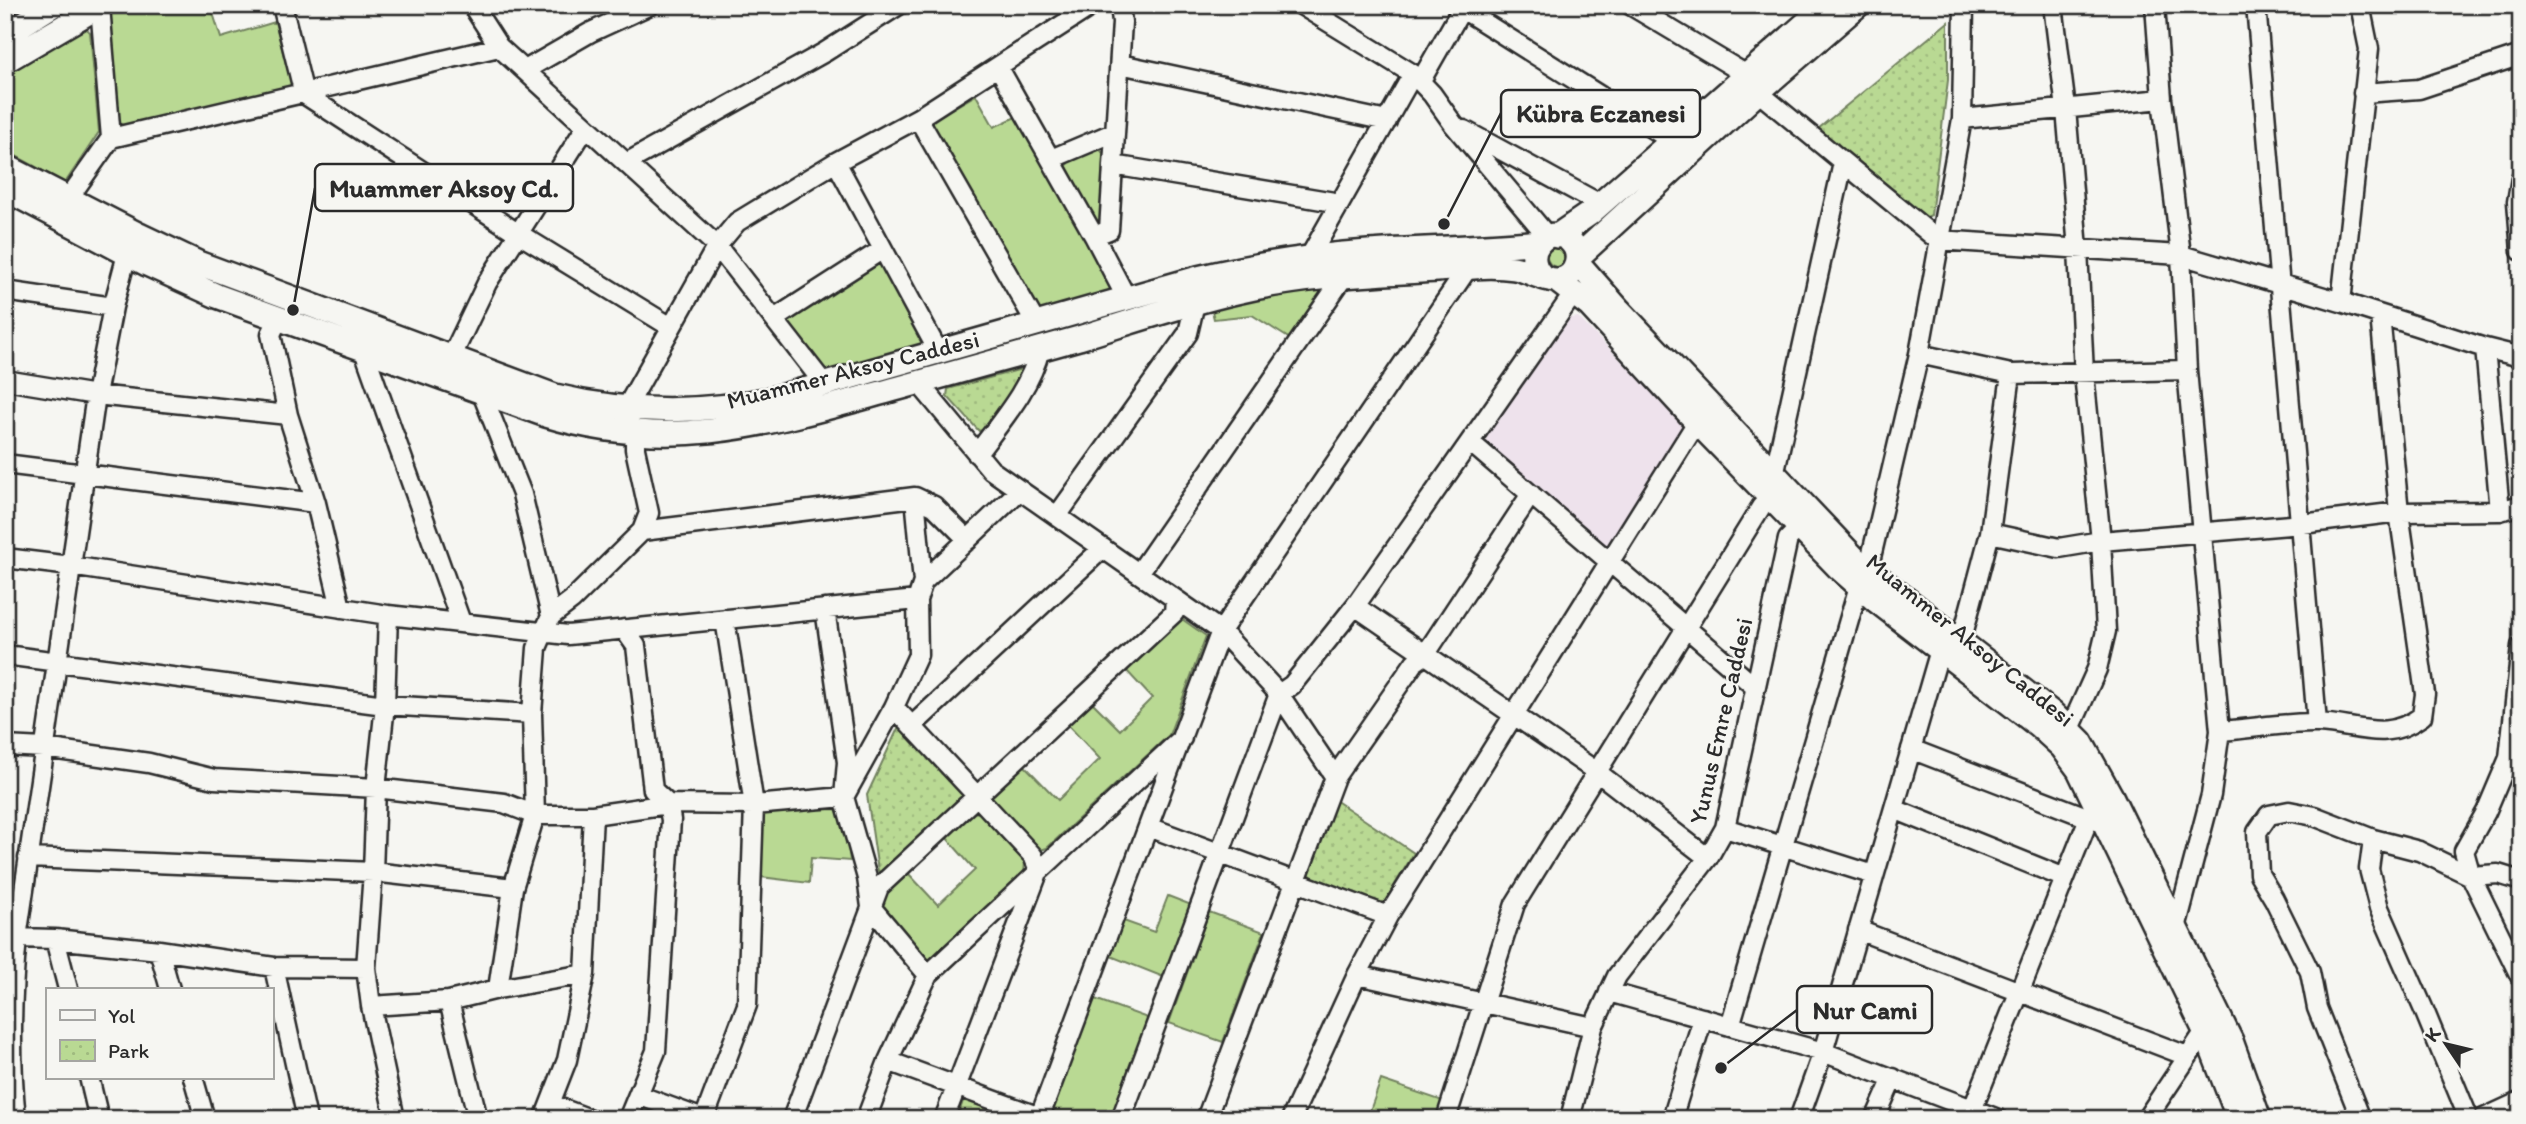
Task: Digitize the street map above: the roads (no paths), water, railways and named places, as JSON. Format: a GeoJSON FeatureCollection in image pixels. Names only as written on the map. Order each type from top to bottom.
{"type":"FeatureCollection","features":[{"type":"Feature","properties":{"kind":"main road"},"geometry":{"type":"LineString","coordinates":[[5,35],[53,5]]}},
{"type":"Feature","properties":{"kind":"main road"},"geometry":{"type":"LineString","coordinates":[[1772,486],[1697,422],[1605,322],[1535,267],[1533,256],[1548,238],[1581,221],[1672,141],[1858,5]]}},
{"type":"Feature","properties":{"kind":"main road"},"geometry":{"type":"LineString","coordinates":[[5,61],[100,6]]}},
{"type":"Feature","properties":{"kind":"main road"},"geometry":{"type":"LineString","coordinates":[[1557,283],[1570,274],[1577,259],[1752,83],[1822,6]]}},
{"type":"Feature","properties":{"kind":"main road"},"geometry":{"type":"LineString","coordinates":[[5,166],[210,268],[555,396],[625,410],[670,411],[729,407],[776,398],[1247,266],[1309,258],[1548,238],[1571,242],[1577,259],[1619,310],[1805,521],[1864,578],[1950,646],[2070,729],[2081,742],[2111,796],[2231,1041],[2259,1119]]}},
{"type":"Feature","properties":{"kind":"main road","name":"Muammer Aksoy Caddesi"},"geometry":{"type":"LineString","coordinates":[[5,189],[127,254],[217,296],[576,424],[635,432],[677,434],[733,430],[791,417],[1040,349],[1195,303],[1267,286],[1346,275],[1506,267],[1557,283]]}},
{"type":"Feature","properties":{"kind":"main road","name":"Muammer Aksoy Caddesi"},"geometry":{"type":"LineString","coordinates":[[1950,646],[2053,738],[2075,764],[2092,810],[2205,1031],[2239,1119]]}},
{"type":"Feature","properties":{"kind":"street"},"geometry":{"type":"LineString","coordinates":[[282,5],[304,94],[519,234],[670,327]]}},
{"type":"Feature","properties":{"kind":"street"},"geometry":{"type":"LineString","coordinates":[[472,5],[499,47],[717,246],[818,376],[819,386]]}},
{"type":"Feature","properties":{"kind":"street"},"geometry":{"type":"LineString","coordinates":[[525,70],[591,32],[649,5]]}},
{"type":"Feature","properties":{"kind":"street"},"geometry":{"type":"LineString","coordinates":[[626,163],[825,52],[900,5]]}},
{"type":"Feature","properties":{"kind":"street"},"geometry":{"type":"LineString","coordinates":[[498,989],[513,888],[535,815],[532,714],[537,648],[551,616],[572,600],[642,531],[649,513],[635,449],[635,432],[625,410],[717,246],[737,222],[836,162],[918,118],[1093,5]]}},
{"type":"Feature","properties":{"kind":"street"},"geometry":{"type":"LineString","coordinates":[[1094,236],[1109,230],[1120,64],[1120,5]]}},
{"type":"Feature","properties":{"kind":"street"},"geometry":{"type":"LineString","coordinates":[[1301,5],[1416,78],[1432,94],[1454,125],[1548,238]]}},
{"type":"Feature","properties":{"kind":"street"},"geometry":{"type":"LineString","coordinates":[[1630,5],[1752,83],[1843,163],[1938,240],[2181,255],[2521,357]]}},
{"type":"Feature","properties":{"kind":"street"},"geometry":{"type":"LineString","coordinates":[[1730,1026],[1864,578],[1919,354],[1962,119],[1964,5]]}},
{"type":"Feature","properties":{"kind":"street"},"geometry":{"type":"LineString","coordinates":[[2053,5],[2066,109],[2078,249],[2084,374],[2101,541],[2106,631],[2097,669],[2070,729]]}},
{"type":"Feature","properties":{"kind":"street"},"geometry":{"type":"LineString","coordinates":[[2154,5],[2162,99],[2181,255],[2187,370],[2220,732],[2211,795],[2175,928]]}},
{"type":"Feature","properties":{"kind":"street"},"geometry":{"type":"LineString","coordinates":[[2256,5],[2317,723]]}},
{"type":"Feature","properties":{"kind":"street"},"geometry":{"type":"LineString","coordinates":[[2341,302],[2369,49],[2360,5]]}},
{"type":"Feature","properties":{"kind":"street"},"geometry":{"type":"LineString","coordinates":[[68,199],[111,138],[100,6]]}},
{"type":"Feature","properties":{"kind":"street"},"geometry":{"type":"LineString","coordinates":[[1309,258],[1387,121],[1461,6],[1672,141]]}},
{"type":"Feature","properties":{"kind":"street"},"geometry":{"type":"LineString","coordinates":[[111,138],[499,47]]}},
{"type":"Feature","properties":{"kind":"street"},"geometry":{"type":"LineString","coordinates":[[2363,93],[2419,89],[2521,55]]}},
{"type":"Feature","properties":{"kind":"street"},"geometry":{"type":"LineString","coordinates":[[1120,64],[1387,121]]}},
{"type":"Feature","properties":{"kind":"street"},"geometry":{"type":"LineString","coordinates":[[999,68],[1127,299]]}},
{"type":"Feature","properties":{"kind":"street"},"geometry":{"type":"LineString","coordinates":[[1962,119],[2162,99]]}},
{"type":"Feature","properties":{"kind":"street"},"geometry":{"type":"LineString","coordinates":[[918,118],[1037,325]]}},
{"type":"Feature","properties":{"kind":"street"},"geometry":{"type":"LineString","coordinates":[[1454,125],[1600,204]]}},
{"type":"Feature","properties":{"kind":"street"},"geometry":{"type":"LineString","coordinates":[[451,358],[487,283],[586,127]]}},
{"type":"Feature","properties":{"kind":"street"},"geometry":{"type":"LineString","coordinates":[[1051,159],[1115,132]]}},
{"type":"Feature","properties":{"kind":"street"},"geometry":{"type":"LineString","coordinates":[[836,162],[938,351]]}},
{"type":"Feature","properties":{"kind":"street"},"geometry":{"type":"LineString","coordinates":[[1446,1119],[1515,904],[1772,486],[1843,163]]}},
{"type":"Feature","properties":{"kind":"street"},"geometry":{"type":"LineString","coordinates":[[1113,165],[1340,203]]}},
{"type":"Feature","properties":{"kind":"street"},"geometry":{"type":"LineString","coordinates":[[2521,178],[2517,202],[2521,250]]}},
{"type":"Feature","properties":{"kind":"street"},"geometry":{"type":"LineString","coordinates":[[774,319],[883,249]]}},
{"type":"Feature","properties":{"kind":"street"},"geometry":{"type":"LineString","coordinates":[[16,1119],[9,1077],[9,973],[17,938],[96,395],[113,307],[127,254]]}},
{"type":"Feature","properties":{"kind":"street"},"geometry":{"type":"LineString","coordinates":[[888,1061],[1041,1118],[1222,631],[1468,268]]}},
{"type":"Feature","properties":{"kind":"street"},"geometry":{"type":"LineString","coordinates":[[1139,573],[1346,275]]}},
{"type":"Feature","properties":{"kind":"street"},"geometry":{"type":"LineString","coordinates":[[1121,1119],[1279,694],[1292,685],[1355,606],[1470,442],[1557,283]]}},
{"type":"Feature","properties":{"kind":"street"},"geometry":{"type":"LineString","coordinates":[[5,291],[113,307]]}},
{"type":"Feature","properties":{"kind":"street"},"geometry":{"type":"LineString","coordinates":[[1058,516],[1188,332],[1195,303]]}},
{"type":"Feature","properties":{"kind":"street"},"geometry":{"type":"LineString","coordinates":[[2220,732],[2317,723],[2377,732],[2408,727],[2422,716],[2425,694],[2399,512],[2381,314]]}},
{"type":"Feature","properties":{"kind":"street"},"geometry":{"type":"LineString","coordinates":[[279,318],[271,334],[288,415],[316,503],[341,608]]}},
{"type":"Feature","properties":{"kind":"street"},"geometry":{"type":"LineString","coordinates":[[363,348],[461,622]]}},
{"type":"Feature","properties":{"kind":"street"},"geometry":{"type":"LineString","coordinates":[[2485,348],[2500,511]]}},
{"type":"Feature","properties":{"kind":"street"},"geometry":{"type":"LineString","coordinates":[[977,454],[1027,384],[1035,369],[1040,349]]}},
{"type":"Feature","properties":{"kind":"street"},"geometry":{"type":"LineString","coordinates":[[1919,354],[2011,374],[2187,370]]}},
{"type":"Feature","properties":{"kind":"street"},"geometry":{"type":"LineString","coordinates":[[1799,1119],[1823,1052],[1911,748],[1990,533],[2011,374]]}},
{"type":"Feature","properties":{"kind":"street"},"geometry":{"type":"LineString","coordinates":[[5,380],[96,395],[288,415]]}},
{"type":"Feature","properties":{"kind":"street"},"geometry":{"type":"LineString","coordinates":[[918,383],[991,470],[1222,631],[1279,694],[1335,777]]}},
{"type":"Feature","properties":{"kind":"street"},"geometry":{"type":"LineString","coordinates":[[481,391],[522,495],[551,616]]}},
{"type":"Feature","properties":{"kind":"street"},"geometry":{"type":"LineString","coordinates":[[1291,1119],[1357,975],[1388,916],[1697,422]]}},
{"type":"Feature","properties":{"kind":"street"},"geometry":{"type":"LineString","coordinates":[[1470,442],[1755,687]]}},
{"type":"Feature","properties":{"kind":"street"},"geometry":{"type":"LineString","coordinates":[[5,464],[316,503]]}},
{"type":"Feature","properties":{"kind":"street"},"geometry":{"type":"LineString","coordinates":[[923,582],[1020,490]]}},
{"type":"Feature","properties":{"kind":"street"},"geometry":{"type":"LineString","coordinates":[[1206,1119],[1335,777],[1415,662],[1425,655],[1531,494]]}},
{"type":"Feature","properties":{"kind":"street"},"geometry":{"type":"LineString","coordinates":[[642,531],[915,497],[934,506],[968,540]]}},
{"type":"Feature","properties":{"kind":"street"},"geometry":{"type":"LineString","coordinates":[[844,797],[894,707],[918,655],[917,600],[923,582],[915,497]]}},
{"type":"Feature","properties":{"kind":"street"},"geometry":{"type":"LineString","coordinates":[[1990,533],[2059,548],[2101,541],[2302,524],[2399,512],[2500,511],[2521,505]]}},
{"type":"Feature","properties":{"kind":"street","name":"Yunus Emre Caddesi"},"geometry":{"type":"LineString","coordinates":[[1570,1119],[1593,1027],[1617,976],[1707,858],[1724,828],[1788,539],[1805,521]]}},
{"type":"Feature","properties":{"kind":"street"},"geometry":{"type":"LineString","coordinates":[[912,726],[1103,548]]}},
{"type":"Feature","properties":{"kind":"street"},"geometry":{"type":"LineString","coordinates":[[5,558],[388,615],[568,635],[917,600]]}},
{"type":"Feature","properties":{"kind":"street"},"geometry":{"type":"LineString","coordinates":[[792,1119],[879,887],[1174,613],[1175,598]]}},
{"type":"Feature","properties":{"kind":"street"},"geometry":{"type":"LineString","coordinates":[[1355,606],[1597,772],[1707,858]]}},
{"type":"Feature","properties":{"kind":"street"},"geometry":{"type":"LineString","coordinates":[[825,609],[847,762],[844,797],[867,878],[871,907],[928,975]]}},
{"type":"Feature","properties":{"kind":"street"},"geometry":{"type":"LineString","coordinates":[[388,615],[385,705],[376,789],[366,968],[371,1006],[395,1119]]}},
{"type":"Feature","properties":{"kind":"street"},"geometry":{"type":"LineString","coordinates":[[638,1095],[704,1119],[747,1005],[754,805],[725,619]]}},
{"type":"Feature","properties":{"kind":"street"},"geometry":{"type":"LineString","coordinates":[[624,629],[636,646],[653,790],[668,804],[671,820],[656,1051],[628,1119]]}},
{"type":"Feature","properties":{"kind":"street"},"geometry":{"type":"LineString","coordinates":[[2521,646],[2509,758],[2486,812],[2464,851],[2471,876],[2521,978]]}},
{"type":"Feature","properties":{"kind":"street"},"geometry":{"type":"LineString","coordinates":[[5,655],[385,705],[532,714]]}},
{"type":"Feature","properties":{"kind":"street"},"geometry":{"type":"LineString","coordinates":[[894,707],[1032,856],[1039,870],[944,1119]]}},
{"type":"Feature","properties":{"kind":"street"},"geometry":{"type":"LineString","coordinates":[[866,1119],[888,1061],[928,975],[1184,735]]}},
{"type":"Feature","properties":{"kind":"street"},"geometry":{"type":"LineString","coordinates":[[5,747],[44,748],[149,763],[214,779],[376,789],[504,803],[535,815],[593,815],[668,804],[754,805],[844,797]]}},
{"type":"Feature","properties":{"kind":"street"},"geometry":{"type":"LineString","coordinates":[[1911,748],[2092,810],[1971,1113]]}},
{"type":"Feature","properties":{"kind":"street"},"geometry":{"type":"LineString","coordinates":[[1894,808],[2065,878]]}},
{"type":"Feature","properties":{"kind":"street"},"geometry":{"type":"LineString","coordinates":[[2361,1119],[2317,1008],[2310,972],[2259,874],[2257,832],[2269,815],[2289,811],[2314,816],[2373,839],[2419,851],[2471,876],[2498,874],[2521,881]]}},
{"type":"Feature","properties":{"kind":"street"},"geometry":{"type":"LineString","coordinates":[[590,1119],[547,1111],[567,1060],[585,974],[593,815]]}},
{"type":"Feature","properties":{"kind":"street"},"geometry":{"type":"LineString","coordinates":[[1149,827],[1388,916]]}},
{"type":"Feature","properties":{"kind":"street"},"geometry":{"type":"LineString","coordinates":[[1724,828],[1874,875]]}},
{"type":"Feature","properties":{"kind":"street"},"geometry":{"type":"LineString","coordinates":[[2373,839],[2369,869],[2379,908],[2469,1119]]}},
{"type":"Feature","properties":{"kind":"street"},"geometry":{"type":"LineString","coordinates":[[28,858],[373,872],[513,888]]}},
{"type":"Feature","properties":{"kind":"street"},"geometry":{"type":"LineString","coordinates":[[1858,930],[2187,1056]]}},
{"type":"Feature","properties":{"kind":"street"},"geometry":{"type":"LineString","coordinates":[[17,938],[55,939],[159,950],[274,967],[366,968]]}},
{"type":"Feature","properties":{"kind":"street"},"geometry":{"type":"LineString","coordinates":[[55,939],[68,988]]}},
{"type":"Feature","properties":{"kind":"street"},"geometry":{"type":"LineString","coordinates":[[159,950],[170,988]]}},
{"type":"Feature","properties":{"kind":"street"},"geometry":{"type":"LineString","coordinates":[[274,967],[307,1119]]}},
{"type":"Feature","properties":{"kind":"street"},"geometry":{"type":"LineString","coordinates":[[371,1006],[449,1001],[498,989],[585,974]]}},
{"type":"Feature","properties":{"kind":"street"},"geometry":{"type":"LineString","coordinates":[[1357,975],[1593,1027]]}},
{"type":"Feature","properties":{"kind":"street"},"geometry":{"type":"LineString","coordinates":[[1609,992],[1823,1052],[1893,1078],[1971,1113],[1998,1119]]}},
{"type":"Feature","properties":{"kind":"street"},"geometry":{"type":"LineString","coordinates":[[449,1001],[478,1119]]}},
{"type":"Feature","properties":{"kind":"street"},"geometry":{"type":"LineString","coordinates":[[1672,1119],[1703,1018]]}},
{"type":"Feature","properties":{"kind":"street"},"geometry":{"type":"LineString","coordinates":[[2146,1119],[2205,1031]]}},
{"type":"Feature","properties":{"kind":"street"},"geometry":{"type":"LineString","coordinates":[[89,1078],[99,1119]]}},
{"type":"Feature","properties":{"kind":"street"},"geometry":{"type":"LineString","coordinates":[[193,1078],[205,1119]]}},
{"type":"Feature","properties":{"kind":"street"},"geometry":{"type":"LineString","coordinates":[[1875,1119],[1893,1078]]}},
{"type":"Feature","properties":{"kind":"street"},"geometry":{"type":"LineString","coordinates":[[2482,1119],[2521,1101]]}},
{"type":"Feature","properties":{"kind":"place","name":"Kübra Eczanesi"},"geometry":{"type":"Point","coordinates":[1444,224]}},
{"type":"Feature","properties":{"kind":"place","name":"Muammer Aksoy Cd."},"geometry":{"type":"Point","coordinates":[293,310]}},
{"type":"Feature","properties":{"kind":"place","name":"Nur Cami"},"geometry":{"type":"Point","coordinates":[1721,1068]}}]}
